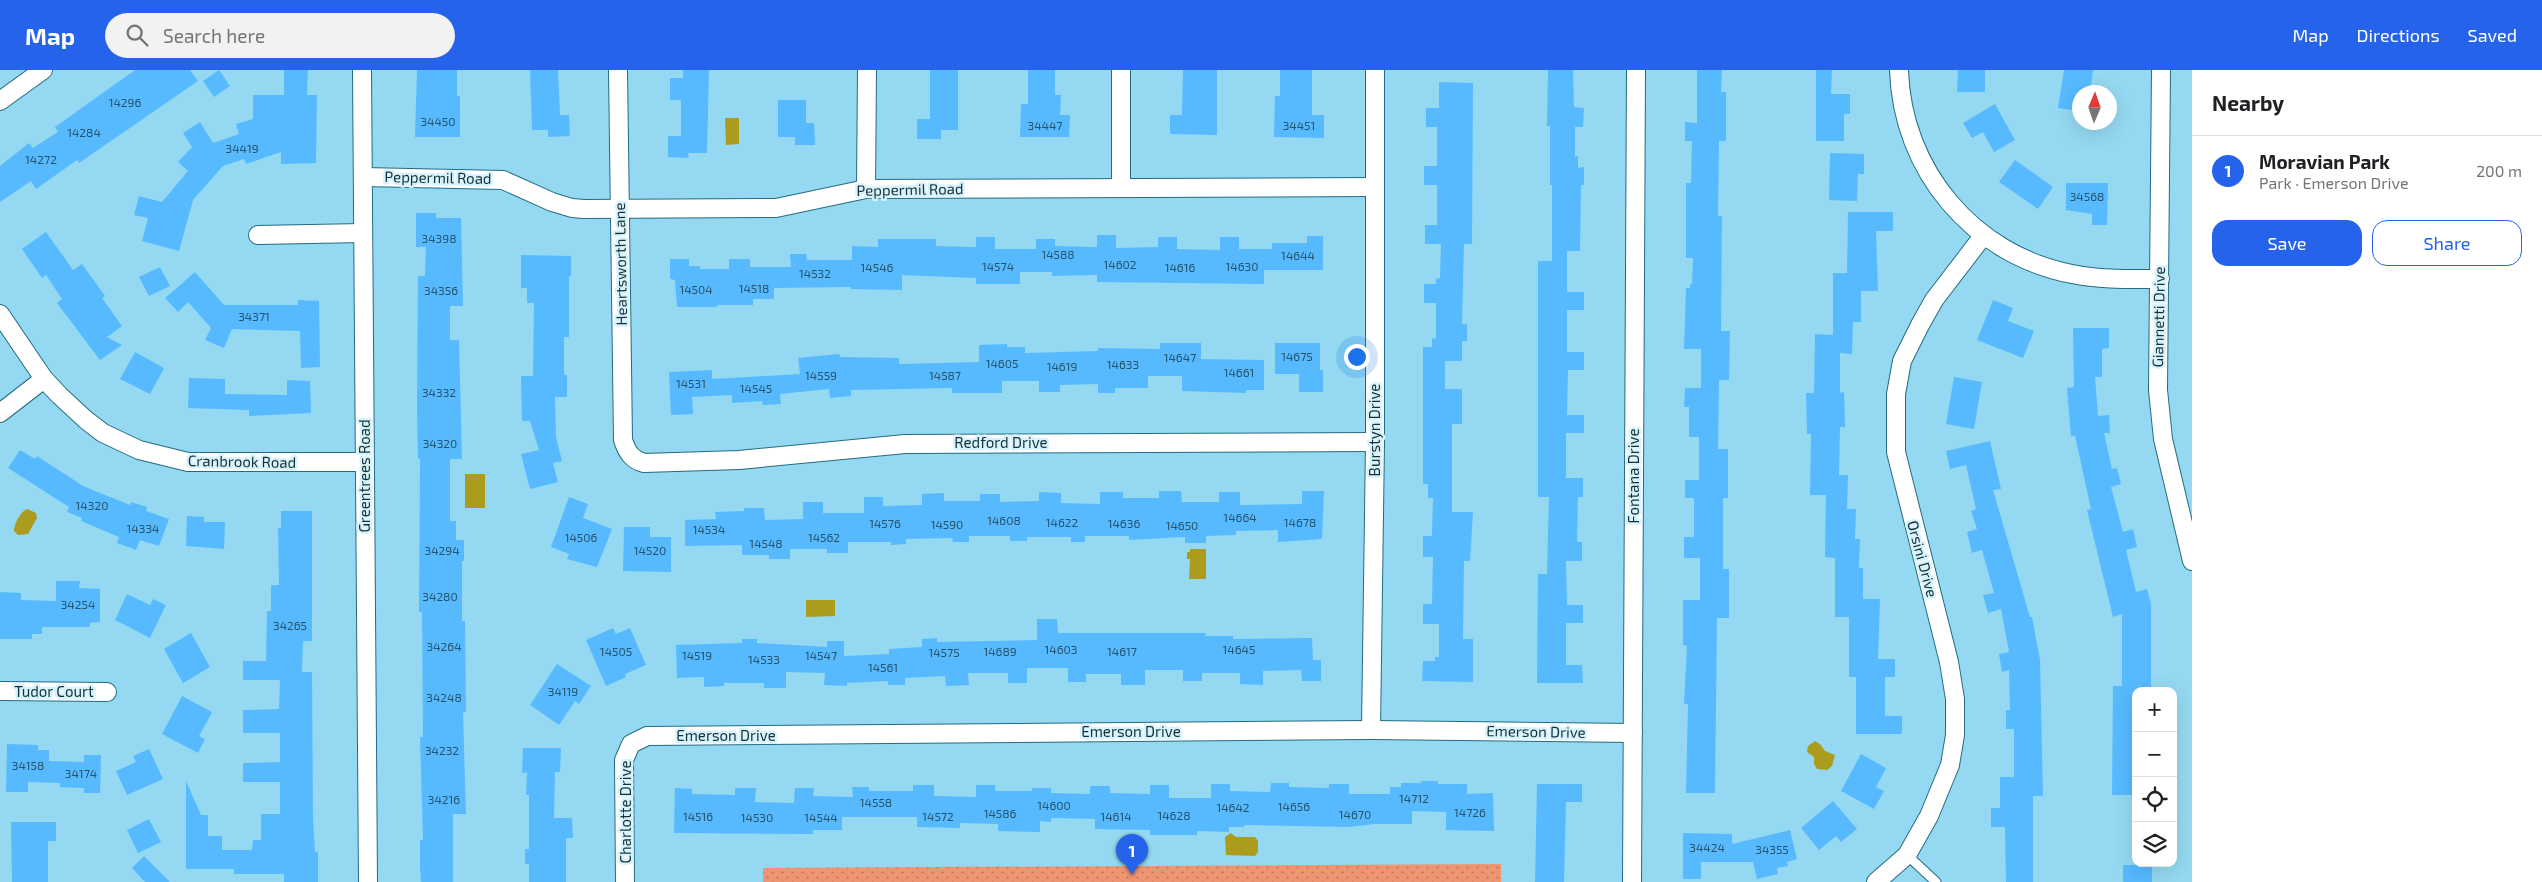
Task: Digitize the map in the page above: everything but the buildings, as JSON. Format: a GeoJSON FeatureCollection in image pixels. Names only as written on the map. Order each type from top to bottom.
{"type":"FeatureCollection","features":[{"type":"Feature","properties":{"kind":"street"},"geometry":{"type":"LineString","coordinates":[[0,101],[43,70]]}},
{"type":"Feature","properties":{"kind":"street","name":"Greentrees Road"},"geometry":{"type":"LineString","coordinates":[[362,70],[368,882]]}},
{"type":"Feature","properties":{"kind":"street","name":"Heartsworth Lane"},"geometry":{"type":"LineString","coordinates":[[618,70],[623,440],[630,456]]}},
{"type":"Feature","properties":{"kind":"street"},"geometry":{"type":"LineString","coordinates":[[866,189],[867,70]]}},
{"type":"Feature","properties":{"kind":"street"},"geometry":{"type":"LineString","coordinates":[[1121,70],[1121,188]]}},
{"type":"Feature","properties":{"kind":"street","name":"Burstyn Drive"},"geometry":{"type":"LineString","coordinates":[[1371,730],[1376,442],[1374,70]]}},
{"type":"Feature","properties":{"kind":"street","name":"Fontana Drive"},"geometry":{"type":"LineString","coordinates":[[1632,882],[1636,70]]}},
{"type":"Feature","properties":{"kind":"street"},"geometry":{"type":"LineString","coordinates":[[1900,70],[1902,103],[1915,150],[1930,178],[1953,208],[1983,236],[2031,262],[2070,274],[2096,278],[2160,279]]}},
{"type":"Feature","properties":{"kind":"street","name":"Giannetti Drive"},"geometry":{"type":"LineString","coordinates":[[2161,70],[2158,390],[2163,438],[2192,561]]}},
{"type":"Feature","properties":{"kind":"street","name":"Peppermil Road"},"geometry":{"type":"LineString","coordinates":[[363,177],[503,180],[572,208],[620,209],[776,208],[866,189],[1375,187]]}},
{"type":"Feature","properties":{"kind":"street"},"geometry":{"type":"LineString","coordinates":[[258,235],[363,233]]}},
{"type":"Feature","properties":{"kind":"street","name":"Orsini Drive"},"geometry":{"type":"LineString","coordinates":[[1876,882],[1907,855],[1929,816],[1950,765],[1955,735],[1955,708],[1948,662],[1896,452],[1894,421],[1896,394],[1902,361],[1920,325],[1934,300],[1983,236]]}},
{"type":"Feature","properties":{"kind":"street","name":"Cranbrook Road"},"geometry":{"type":"LineString","coordinates":[[0,314],[44,379],[86,420],[104,432],[139,450],[164,458],[188,462],[365,462]]}},
{"type":"Feature","properties":{"kind":"street"},"geometry":{"type":"LineString","coordinates":[[0,413],[44,379]]}},
{"type":"Feature","properties":{"kind":"street","name":"Redford Drive"},"geometry":{"type":"LineString","coordinates":[[630,456],[644,464],[739,460],[905,444],[1376,442]]}},
{"type":"Feature","properties":{"kind":"street","name":"Tudor Court"},"geometry":{"type":"LineString","coordinates":[[0,692],[108,692]]}},
{"type":"Feature","properties":{"kind":"street","name":"Emerson Drive"},"geometry":{"type":"LineString","coordinates":[[630,744],[647,736],[1371,730],[1633,733]]}},
{"type":"Feature","properties":{"kind":"street","name":"Charlotte Drive"},"geometry":{"type":"LineString","coordinates":[[625,882],[624,760],[630,744]]}},
{"type":"Feature","properties":{"kind":"lane"},"geometry":{"type":"LineString","coordinates":[[1907,855],[1936,882]]}},
{"type":"Feature","properties":{"kind":"shaded area"},"geometry":{"type":"Polygon","coordinates":[[[725,118],[739,118],[739,144],[726,145],[725,118]]]}},
{"type":"Feature","properties":{"kind":"shaded area"},"geometry":{"type":"Polygon","coordinates":[[[465,474],[485,474],[485,508],[465,508],[465,474]]]}},
{"type":"Feature","properties":{"kind":"shaded area"},"geometry":{"type":"Polygon","coordinates":[[[27,509],[36,513],[37,518],[28,534],[18,535],[14,531],[15,525],[20,515],[27,509]]]}},
{"type":"Feature","properties":{"kind":"shaded area"},"geometry":{"type":"Polygon","coordinates":[[[1190,549],[1206,549],[1206,579],[1189,579],[1190,559],[1187,559],[1187,552],[1190,552],[1190,549]]]}},
{"type":"Feature","properties":{"kind":"shaded area"},"geometry":{"type":"Polygon","coordinates":[[[806,600],[835,600],[835,616],[806,617],[806,600]]]}},
{"type":"Feature","properties":{"kind":"shaded area"},"geometry":{"type":"Polygon","coordinates":[[[1815,741],[1825,751],[1835,755],[1832,766],[1827,770],[1817,769],[1814,764],[1814,757],[1807,752],[1808,746],[1815,741]]]}},
{"type":"Feature","properties":{"kind":"shaded area"},"geometry":{"type":"Polygon","coordinates":[[[1231,833],[1236,837],[1255,837],[1258,841],[1258,852],[1255,856],[1226,855],[1225,837],[1231,833]]]}},
{"type":"Feature","properties":{"kind":"shaded area"},"geometry":{"type":"Polygon","coordinates":[[[1501,864],[1501,882],[763,882],[763,868],[1501,864]]]}},
{"type":"Feature","properties":{"kind":"place","name":"Moravian Park"},"geometry":{"type":"Point","coordinates":[1132,875]}}]}
